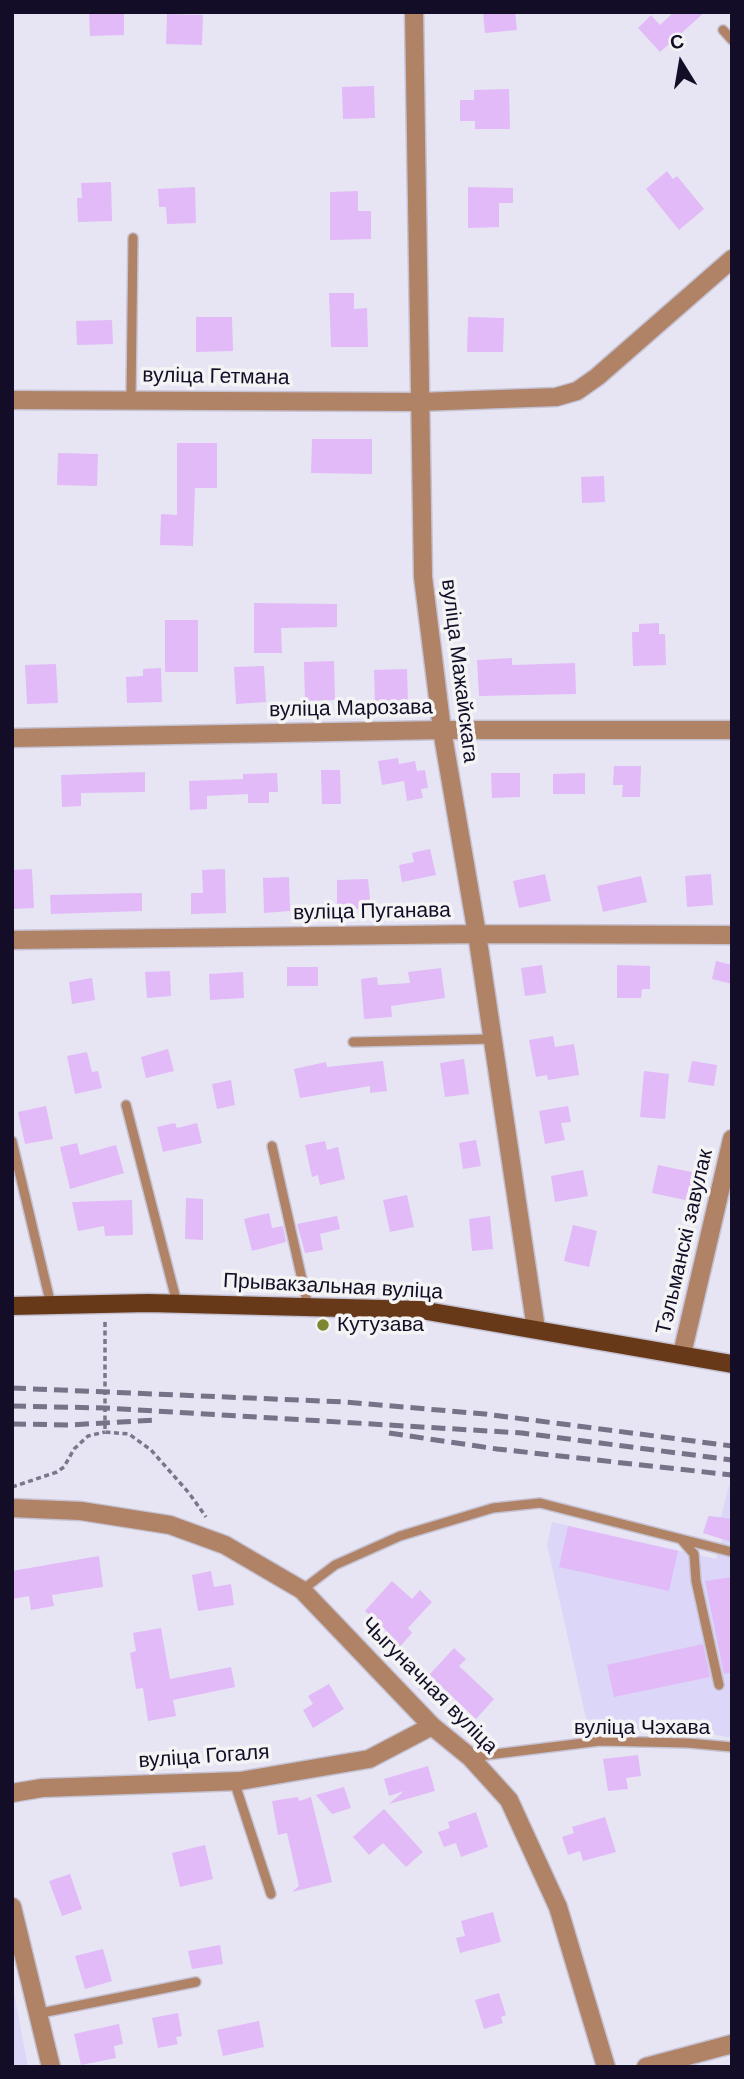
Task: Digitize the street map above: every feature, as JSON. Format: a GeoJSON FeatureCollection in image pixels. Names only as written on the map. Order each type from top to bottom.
{"type":"FeatureCollection","features":[{"type":"Feature","properties":{"kind":"main road","name":"Прывакзальная вуліца"},"geometry":{"type":"LineString","coordinates":[[12,1306],[177,1303],[421,1310],[732,1364]]}},
{"type":"Feature","properties":{"kind":"street","name":"вуліца Мажайскага"},"geometry":{"type":"LineString","coordinates":[[414,12],[424,577],[442,730],[477,934],[536,1329]]}},
{"type":"Feature","properties":{"kind":"street","name":"вуліца Гетмана"},"geometry":{"type":"LineString","coordinates":[[12,400],[131,398],[419,402],[556,397],[577,390],[732,259]]}},
{"type":"Feature","properties":{"kind":"street","name":"вуліца Марозава"},"geometry":{"type":"LineString","coordinates":[[12,738],[442,730],[732,730]]}},
{"type":"Feature","properties":{"kind":"street","name":"вуліца Пуганава"},"geometry":{"type":"LineString","coordinates":[[12,940],[477,934],[732,935]]}},
{"type":"Feature","properties":{"kind":"street","name":"Тэльманскі завулак"},"geometry":{"type":"LineString","coordinates":[[682,1354],[732,1139]]}},
{"type":"Feature","properties":{"kind":"street","name":"Чыгуначная вуліца"},"geometry":{"type":"LineString","coordinates":[[12,1508],[81,1511],[170,1525],[225,1545],[302,1590],[432,1726],[470,1757],[509,1800],[558,1907],[606,2067]]}},
{"type":"Feature","properties":{"kind":"street","name":"вуліца Гогаля"},"geometry":{"type":"LineString","coordinates":[[12,1793],[42,1788],[234,1781],[369,1759],[432,1726]]}},
{"type":"Feature","properties":{"kind":"street"},"geometry":{"type":"LineString","coordinates":[[12,1907],[41,2013],[51,2067]]}},
{"type":"Feature","properties":{"kind":"street"},"geometry":{"type":"LineString","coordinates":[[646,2067],[732,2044]]}},
{"type":"Feature","properties":{"kind":"lane"},"geometry":{"type":"LineString","coordinates":[[723,30],[732,40]]}},
{"type":"Feature","properties":{"kind":"lane"},"geometry":{"type":"LineString","coordinates":[[131,398],[133,238]]}},
{"type":"Feature","properties":{"kind":"lane"},"geometry":{"type":"LineString","coordinates":[[353,1042],[493,1039]]}},
{"type":"Feature","properties":{"kind":"lane"},"geometry":{"type":"LineString","coordinates":[[127,1105],[177,1303]]}},
{"type":"Feature","properties":{"kind":"lane"},"geometry":{"type":"LineString","coordinates":[[12,1141],[51,1305]]}},
{"type":"Feature","properties":{"kind":"lane"},"geometry":{"type":"LineString","coordinates":[[272,1146],[308,1306]]}},
{"type":"Feature","properties":{"kind":"lane"},"geometry":{"type":"LineString","coordinates":[[302,1590],[335,1566],[400,1536],[493,1508],[540,1503],[732,1552]]}},
{"type":"Feature","properties":{"kind":"lane"},"geometry":{"type":"LineString","coordinates":[[680,1538],[694,1554],[696,1581],[719,1685]]}},
{"type":"Feature","properties":{"kind":"lane","name":"вуліца Чэхава"},"geometry":{"type":"LineString","coordinates":[[470,1757],[600,1741],[732,1747]]}},
{"type":"Feature","properties":{"kind":"lane"},"geometry":{"type":"LineString","coordinates":[[234,1781],[271,1894]]}},
{"type":"Feature","properties":{"kind":"lane"},"geometry":{"type":"LineString","coordinates":[[41,2013],[196,1982]]}},
{"type":"Feature","properties":{"kind":"path"},"geometry":{"type":"LineString","coordinates":[[105,1304],[106,1432]]}},
{"type":"Feature","properties":{"kind":"path"},"geometry":{"type":"LineString","coordinates":[[12,1488],[57,1472],[88,1436],[106,1432],[129,1434],[150,1450],[189,1493],[225,1545]]}},
{"type":"Feature","properties":{"kind":"shaded area"},"geometry":{"type":"Polygon","coordinates":[[[729,1485],[732,1485],[732,1738],[706,1733],[588,1727],[547,1545],[552,1522],[716,1559],[722,1539],[703,1533],[708,1516],[721,1517],[729,1485]]]}},
{"type":"Feature","properties":{"kind":"shaded area"},"geometry":{"type":"Polygon","coordinates":[[[12,1982],[28,2067],[12,2067],[12,1982]]]}},
{"type":"Feature","properties":{"kind":"building"},"geometry":{"type":"Polygon","coordinates":[[[89,12],[124,12],[124,35],[90,36],[89,12]]]}},
{"type":"Feature","properties":{"kind":"building"},"geometry":{"type":"Polygon","coordinates":[[[483,12],[515,12],[517,30],[485,33],[483,12]]]}},
{"type":"Feature","properties":{"kind":"building"},"geometry":{"type":"Polygon","coordinates":[[[674,12],[705,12],[660,52],[638,28],[651,15],[660,25],[674,12]]]}},
{"type":"Feature","properties":{"kind":"building"},"geometry":{"type":"Polygon","coordinates":[[[167,14],[203,15],[202,45],[166,44],[167,14]]]}},
{"type":"Feature","properties":{"kind":"building"},"geometry":{"type":"Polygon","coordinates":[[[374,86],[375,118],[343,119],[342,87],[374,86]]]}},
{"type":"Feature","properties":{"kind":"building"},"geometry":{"type":"Polygon","coordinates":[[[509,89],[510,129],[475,129],[475,121],[460,121],[460,100],[474,100],[474,90],[509,89]]]}},
{"type":"Feature","properties":{"kind":"building"},"geometry":{"type":"Polygon","coordinates":[[[667,171],[673,179],[677,176],[704,209],[679,230],[646,189],[667,171]]]}},
{"type":"Feature","properties":{"kind":"building"},"geometry":{"type":"Polygon","coordinates":[[[111,182],[112,221],[78,222],[77,198],[82,198],[81,183],[111,182]]]}},
{"type":"Feature","properties":{"kind":"building"},"geometry":{"type":"Polygon","coordinates":[[[195,187],[196,223],[167,224],[166,207],[159,207],[158,189],[195,187]]]}},
{"type":"Feature","properties":{"kind":"building"},"geometry":{"type":"Polygon","coordinates":[[[468,187],[513,188],[513,203],[499,203],[499,227],[468,228],[468,187]]]}},
{"type":"Feature","properties":{"kind":"building"},"geometry":{"type":"Polygon","coordinates":[[[358,191],[358,211],[371,211],[371,239],[330,240],[330,192],[358,191]]]}},
{"type":"Feature","properties":{"kind":"building"},"geometry":{"type":"Polygon","coordinates":[[[329,293],[354,293],[354,309],[367,308],[368,347],[331,347],[329,293]]]}},
{"type":"Feature","properties":{"kind":"building"},"geometry":{"type":"Polygon","coordinates":[[[196,317],[232,317],[233,351],[196,352],[196,317]]]}},
{"type":"Feature","properties":{"kind":"building"},"geometry":{"type":"Polygon","coordinates":[[[468,317],[504,318],[503,352],[467,352],[468,317]]]}},
{"type":"Feature","properties":{"kind":"building"},"geometry":{"type":"Polygon","coordinates":[[[112,320],[113,344],[77,345],[76,321],[112,320]]]}},
{"type":"Feature","properties":{"kind":"building"},"geometry":{"type":"Polygon","coordinates":[[[312,439],[372,439],[372,474],[311,473],[312,439]]]}},
{"type":"Feature","properties":{"kind":"building"},"geometry":{"type":"Polygon","coordinates":[[[177,443],[217,443],[217,488],[195,488],[193,546],[160,545],[161,514],[177,515],[177,443]]]}},
{"type":"Feature","properties":{"kind":"building"},"geometry":{"type":"Polygon","coordinates":[[[58,453],[98,454],[97,486],[57,485],[58,453]]]}},
{"type":"Feature","properties":{"kind":"building"},"geometry":{"type":"Polygon","coordinates":[[[604,476],[605,502],[582,503],[581,477],[604,476]]]}},
{"type":"Feature","properties":{"kind":"building"},"geometry":{"type":"Polygon","coordinates":[[[254,603],[337,604],[337,627],[281,628],[282,653],[254,653],[254,603]]]}},
{"type":"Feature","properties":{"kind":"building"},"geometry":{"type":"Polygon","coordinates":[[[165,620],[198,620],[198,672],[165,672],[165,620]]]}},
{"type":"Feature","properties":{"kind":"building"},"geometry":{"type":"Polygon","coordinates":[[[659,623],[659,634],[665,634],[666,665],[633,666],[632,632],[639,632],[639,624],[659,623]]]}},
{"type":"Feature","properties":{"kind":"building"},"geometry":{"type":"Polygon","coordinates":[[[512,658],[512,665],[575,663],[576,694],[479,696],[477,660],[512,658]]]}},
{"type":"Feature","properties":{"kind":"building"},"geometry":{"type":"Polygon","coordinates":[[[334,661],[335,700],[305,701],[304,662],[334,661]]]}},
{"type":"Feature","properties":{"kind":"building"},"geometry":{"type":"Polygon","coordinates":[[[56,664],[58,703],[27,704],[25,665],[56,664]]]}},
{"type":"Feature","properties":{"kind":"building"},"geometry":{"type":"Polygon","coordinates":[[[264,666],[266,702],[236,704],[234,667],[264,666]]]}},
{"type":"Feature","properties":{"kind":"building"},"geometry":{"type":"Polygon","coordinates":[[[161,668],[162,702],[127,703],[126,677],[143,676],[143,669],[161,668]]]}},
{"type":"Feature","properties":{"kind":"building"},"geometry":{"type":"Polygon","coordinates":[[[407,669],[408,703],[375,704],[374,670],[407,669]]]}},
{"type":"Feature","properties":{"kind":"building"},"geometry":{"type":"Polygon","coordinates":[[[398,758],[399,764],[415,761],[417,771],[425,770],[428,788],[421,789],[423,798],[407,801],[404,781],[382,785],[378,761],[398,758]]]}},
{"type":"Feature","properties":{"kind":"building"},"geometry":{"type":"Polygon","coordinates":[[[614,766],[641,766],[640,797],[622,797],[623,785],[613,785],[614,766]]]}},
{"type":"Feature","properties":{"kind":"building"},"geometry":{"type":"Polygon","coordinates":[[[321,770],[340,770],[341,804],[322,804],[321,770]]]}},
{"type":"Feature","properties":{"kind":"building"},"geometry":{"type":"Polygon","coordinates":[[[145,772],[145,792],[81,793],[81,806],[62,807],[61,775],[145,772]]]}},
{"type":"Feature","properties":{"kind":"building"},"geometry":{"type":"Polygon","coordinates":[[[277,773],[278,792],[269,792],[269,803],[248,803],[248,794],[207,796],[207,809],[190,810],[189,781],[243,779],[243,774],[277,773]]]}},
{"type":"Feature","properties":{"kind":"building"},"geometry":{"type":"Polygon","coordinates":[[[491,773],[520,773],[520,797],[492,798],[491,773]]]}},
{"type":"Feature","properties":{"kind":"building"},"geometry":{"type":"Polygon","coordinates":[[[585,773],[585,794],[553,794],[553,774],[585,773]]]}},
{"type":"Feature","properties":{"kind":"building"},"geometry":{"type":"Polygon","coordinates":[[[430,849],[436,875],[402,882],[399,865],[414,862],[412,853],[430,849]]]}},
{"type":"Feature","properties":{"kind":"building"},"geometry":{"type":"Polygon","coordinates":[[[32,869],[34,908],[12,909],[12,870],[32,869]]]}},
{"type":"Feature","properties":{"kind":"building"},"geometry":{"type":"Polygon","coordinates":[[[225,869],[226,913],[191,914],[191,893],[203,893],[202,870],[225,869]]]}},
{"type":"Feature","properties":{"kind":"building"},"geometry":{"type":"Polygon","coordinates":[[[545,874],[551,901],[519,908],[513,881],[545,874]]]}},
{"type":"Feature","properties":{"kind":"building"},"geometry":{"type":"Polygon","coordinates":[[[711,874],[713,905],[687,907],[685,876],[711,874]]]}},
{"type":"Feature","properties":{"kind":"building"},"geometry":{"type":"Polygon","coordinates":[[[641,876],[647,902],[603,912],[597,886],[641,876]]]}},
{"type":"Feature","properties":{"kind":"building"},"geometry":{"type":"Polygon","coordinates":[[[289,877],[290,911],[264,913],[263,878],[289,877]]]}},
{"type":"Feature","properties":{"kind":"building"},"geometry":{"type":"Polygon","coordinates":[[[368,879],[371,909],[337,909],[337,880],[368,879]]]}},
{"type":"Feature","properties":{"kind":"building"},"geometry":{"type":"Polygon","coordinates":[[[142,893],[142,911],[51,914],[50,895],[142,893]]]}},
{"type":"Feature","properties":{"kind":"building"},"geometry":{"type":"Polygon","coordinates":[[[716,961],[732,965],[732,984],[712,979],[716,961]]]}},
{"type":"Feature","properties":{"kind":"building"},"geometry":{"type":"Polygon","coordinates":[[[542,965],[546,993],[525,996],[521,968],[542,965]]]}},
{"type":"Feature","properties":{"kind":"building"},"geometry":{"type":"Polygon","coordinates":[[[617,965],[650,966],[650,989],[642,989],[641,998],[617,998],[617,965]]]}},
{"type":"Feature","properties":{"kind":"building"},"geometry":{"type":"Polygon","coordinates":[[[287,967],[318,967],[318,986],[287,986],[287,967]]]}},
{"type":"Feature","properties":{"kind":"building"},"geometry":{"type":"Polygon","coordinates":[[[441,968],[445,998],[391,1006],[392,1017],[364,1019],[361,979],[377,977],[378,985],[410,983],[408,972],[441,968]]]}},
{"type":"Feature","properties":{"kind":"building"},"geometry":{"type":"Polygon","coordinates":[[[170,971],[171,996],[147,998],[145,972],[170,971]]]}},
{"type":"Feature","properties":{"kind":"building"},"geometry":{"type":"Polygon","coordinates":[[[243,972],[244,998],[210,1000],[209,974],[243,972]]]}},
{"type":"Feature","properties":{"kind":"building"},"geometry":{"type":"Polygon","coordinates":[[[92,978],[95,1000],[72,1004],[69,982],[92,978]]]}},
{"type":"Feature","properties":{"kind":"building"},"geometry":{"type":"Polygon","coordinates":[[[553,1036],[555,1047],[574,1044],[579,1075],[548,1080],[547,1075],[536,1077],[529,1040],[553,1036]]]}},
{"type":"Feature","properties":{"kind":"building"},"geometry":{"type":"Polygon","coordinates":[[[168,1049],[174,1071],[146,1078],[141,1057],[168,1049]]]}},
{"type":"Feature","properties":{"kind":"building"},"geometry":{"type":"Polygon","coordinates":[[[87,1052],[92,1072],[98,1071],[102,1088],[75,1094],[67,1056],[87,1052]]]}},
{"type":"Feature","properties":{"kind":"building"},"geometry":{"type":"Polygon","coordinates":[[[464,1059],[469,1094],[445,1097],[440,1063],[464,1059]]]}},
{"type":"Feature","properties":{"kind":"building"},"geometry":{"type":"Polygon","coordinates":[[[383,1061],[387,1091],[370,1093],[370,1086],[300,1098],[294,1069],[326,1062],[327,1067],[383,1061]]]}},
{"type":"Feature","properties":{"kind":"building"},"geometry":{"type":"Polygon","coordinates":[[[692,1061],[717,1065],[714,1086],[688,1082],[692,1061]]]}},
{"type":"Feature","properties":{"kind":"building"},"geometry":{"type":"Polygon","coordinates":[[[644,1071],[669,1074],[665,1119],[640,1117],[644,1071]]]}},
{"type":"Feature","properties":{"kind":"building"},"geometry":{"type":"Polygon","coordinates":[[[231,1080],[235,1105],[217,1109],[212,1084],[231,1080]]]}},
{"type":"Feature","properties":{"kind":"building"},"geometry":{"type":"Polygon","coordinates":[[[46,1106],[53,1139],[25,1144],[18,1112],[46,1106]]]}},
{"type":"Feature","properties":{"kind":"building"},"geometry":{"type":"Polygon","coordinates":[[[568,1106],[571,1122],[561,1123],[565,1140],[545,1144],[539,1111],[568,1106]]]}},
{"type":"Feature","properties":{"kind":"building"},"geometry":{"type":"Polygon","coordinates":[[[175,1123],[177,1128],[197,1123],[202,1143],[163,1152],[157,1127],[175,1123]]]}},
{"type":"Feature","properties":{"kind":"building"},"geometry":{"type":"Polygon","coordinates":[[[476,1140],[481,1166],[463,1169],[459,1143],[476,1140]]]}},
{"type":"Feature","properties":{"kind":"building"},"geometry":{"type":"Polygon","coordinates":[[[325,1141],[327,1150],[338,1147],[345,1179],[320,1185],[318,1175],[312,1177],[305,1145],[325,1141]]]}},
{"type":"Feature","properties":{"kind":"building"},"geometry":{"type":"Polygon","coordinates":[[[77,1143],[80,1155],[116,1145],[124,1173],[70,1189],[60,1147],[77,1143]]]}},
{"type":"Feature","properties":{"kind":"building"},"geometry":{"type":"Polygon","coordinates":[[[658,1165],[696,1173],[690,1201],[652,1193],[658,1165]]]}},
{"type":"Feature","properties":{"kind":"building"},"geometry":{"type":"Polygon","coordinates":[[[583,1170],[588,1196],[555,1202],[551,1176],[583,1170]]]}},
{"type":"Feature","properties":{"kind":"building"},"geometry":{"type":"Polygon","coordinates":[[[407,1195],[414,1227],[390,1232],[383,1200],[407,1195]]]}},
{"type":"Feature","properties":{"kind":"building"},"geometry":{"type":"Polygon","coordinates":[[[186,1198],[203,1199],[203,1240],[185,1239],[186,1198]]]}},
{"type":"Feature","properties":{"kind":"building"},"geometry":{"type":"Polygon","coordinates":[[[132,1200],[133,1235],[105,1236],[104,1226],[78,1231],[72,1202],[132,1200]]]}},
{"type":"Feature","properties":{"kind":"building"},"geometry":{"type":"Polygon","coordinates":[[[269,1213],[272,1228],[283,1226],[286,1242],[252,1251],[244,1219],[269,1213]]]}},
{"type":"Feature","properties":{"kind":"building"},"geometry":{"type":"Polygon","coordinates":[[[337,1216],[340,1229],[320,1234],[323,1250],[305,1253],[297,1224],[337,1216]]]}},
{"type":"Feature","properties":{"kind":"building"},"geometry":{"type":"Polygon","coordinates":[[[490,1216],[493,1249],[472,1251],[469,1219],[490,1216]]]}},
{"type":"Feature","properties":{"kind":"building"},"geometry":{"type":"Polygon","coordinates":[[[573,1225],[597,1231],[589,1267],[564,1261],[573,1225]]]}},
{"type":"Feature","properties":{"kind":"building"},"geometry":{"type":"Polygon","coordinates":[[[709,1516],[732,1519],[732,1542],[703,1533],[709,1516]]]}},
{"type":"Feature","properties":{"kind":"building"},"geometry":{"type":"Polygon","coordinates":[[[568,1526],[678,1551],[669,1591],[559,1567],[568,1526]]]}},
{"type":"Feature","properties":{"kind":"building"},"geometry":{"type":"Polygon","coordinates":[[[99,1556],[103,1587],[52,1595],[54,1606],[31,1610],[29,1596],[12,1599],[12,1571],[99,1556]]]}},
{"type":"Feature","properties":{"kind":"building"},"geometry":{"type":"Polygon","coordinates":[[[211,1571],[214,1587],[231,1584],[234,1605],[198,1611],[192,1575],[211,1571]]]}},
{"type":"Feature","properties":{"kind":"building"},"geometry":{"type":"Polygon","coordinates":[[[732,1577],[732,1672],[724,1674],[705,1581],[732,1577]]]}},
{"type":"Feature","properties":{"kind":"building"},"geometry":{"type":"Polygon","coordinates":[[[392,1581],[412,1599],[420,1590],[432,1602],[408,1628],[412,1633],[396,1651],[384,1639],[389,1633],[365,1611],[392,1581]]]}},
{"type":"Feature","properties":{"kind":"building"},"geometry":{"type":"Polygon","coordinates":[[[161,1628],[170,1679],[231,1667],[235,1687],[173,1700],[176,1716],[148,1721],[143,1688],[136,1689],[130,1653],[136,1651],[133,1633],[161,1628]]]}},
{"type":"Feature","properties":{"kind":"building"},"geometry":{"type":"Polygon","coordinates":[[[703,1644],[710,1677],[614,1697],[607,1665],[703,1644]]]}},
{"type":"Feature","properties":{"kind":"building"},"geometry":{"type":"Polygon","coordinates":[[[454,1648],[466,1659],[459,1666],[494,1699],[476,1719],[440,1685],[428,1698],[417,1688],[454,1648]]]}},
{"type":"Feature","properties":{"kind":"building"},"geometry":{"type":"Polygon","coordinates":[[[329,1684],[344,1709],[313,1728],[303,1710],[313,1704],[308,1696],[329,1684]]]}},
{"type":"Feature","properties":{"kind":"building"},"geometry":{"type":"Polygon","coordinates":[[[638,1755],[641,1776],[626,1778],[628,1789],[608,1791],[603,1759],[638,1755]]]}},
{"type":"Feature","properties":{"kind":"building"},"geometry":{"type":"Polygon","coordinates":[[[428,1766],[435,1791],[389,1804],[404,1791],[389,1796],[384,1779],[428,1766]]]}},
{"type":"Feature","properties":{"kind":"building"},"geometry":{"type":"Polygon","coordinates":[[[344,1787],[351,1808],[332,1814],[316,1795],[344,1787]]]}},
{"type":"Feature","properties":{"kind":"building"},"geometry":{"type":"Polygon","coordinates":[[[298,1797],[299,1801],[311,1797],[332,1882],[292,1892],[299,1886],[287,1833],[278,1835],[272,1801],[298,1797]]]}},
{"type":"Feature","properties":{"kind":"building"},"geometry":{"type":"Polygon","coordinates":[[[384,1809],[423,1852],[406,1867],[383,1843],[369,1855],[353,1837],[384,1809]]]}},
{"type":"Feature","properties":{"kind":"building"},"geometry":{"type":"Polygon","coordinates":[[[476,1812],[488,1847],[461,1857],[456,1843],[444,1847],[438,1832],[450,1828],[448,1822],[476,1812]]]}},
{"type":"Feature","properties":{"kind":"building"},"geometry":{"type":"Polygon","coordinates":[[[605,1817],[616,1852],[583,1861],[580,1851],[568,1855],[562,1837],[574,1833],[572,1827],[605,1817]]]}},
{"type":"Feature","properties":{"kind":"building"},"geometry":{"type":"Polygon","coordinates":[[[205,1845],[213,1879],[180,1887],[172,1853],[205,1845]]]}},
{"type":"Feature","properties":{"kind":"building"},"geometry":{"type":"Polygon","coordinates":[[[70,1874],[82,1909],[62,1916],[49,1881],[70,1874]]]}},
{"type":"Feature","properties":{"kind":"building"},"geometry":{"type":"Polygon","coordinates":[[[493,1912],[501,1942],[460,1953],[456,1938],[465,1936],[461,1921],[493,1912]]]}},
{"type":"Feature","properties":{"kind":"building"},"geometry":{"type":"Polygon","coordinates":[[[220,1945],[223,1964],[192,1969],[188,1951],[220,1945]]]}},
{"type":"Feature","properties":{"kind":"building"},"geometry":{"type":"Polygon","coordinates":[[[103,1949],[112,1981],[85,1989],[75,1956],[103,1949]]]}},
{"type":"Feature","properties":{"kind":"building"},"geometry":{"type":"Polygon","coordinates":[[[499,1993],[506,2015],[501,2017],[503,2023],[484,2029],[475,2000],[499,1993]]]}},
{"type":"Feature","properties":{"kind":"building"},"geometry":{"type":"Polygon","coordinates":[[[178,2013],[182,2036],[176,2037],[178,2044],[158,2048],[152,2018],[178,2013]]]}},
{"type":"Feature","properties":{"kind":"building"},"geometry":{"type":"Polygon","coordinates":[[[259,2021],[264,2047],[223,2056],[217,2030],[259,2021]]]}},
{"type":"Feature","properties":{"kind":"building"},"geometry":{"type":"Polygon","coordinates":[[[119,2024],[123,2044],[114,2046],[116,2058],[81,2065],[74,2034],[119,2024]]]}},
{"type":"Feature","properties":{"kind":"railway"},"geometry":{"type":"LineString","coordinates":[[12,1388],[345,1402],[485,1414],[732,1446]]}},
{"type":"Feature","properties":{"kind":"railway"},"geometry":{"type":"LineString","coordinates":[[12,1406],[105,1408],[522,1433],[732,1460]]}},
{"type":"Feature","properties":{"kind":"railway"},"geometry":{"type":"LineString","coordinates":[[12,1424],[69,1425],[155,1420]]}},
{"type":"Feature","properties":{"kind":"railway"},"geometry":{"type":"LineString","coordinates":[[389,1433],[497,1449],[732,1475]]}},
{"type":"Feature","properties":{"kind":"place","name":"Кутузава"},"geometry":{"type":"Point","coordinates":[323,1325]}}]}
